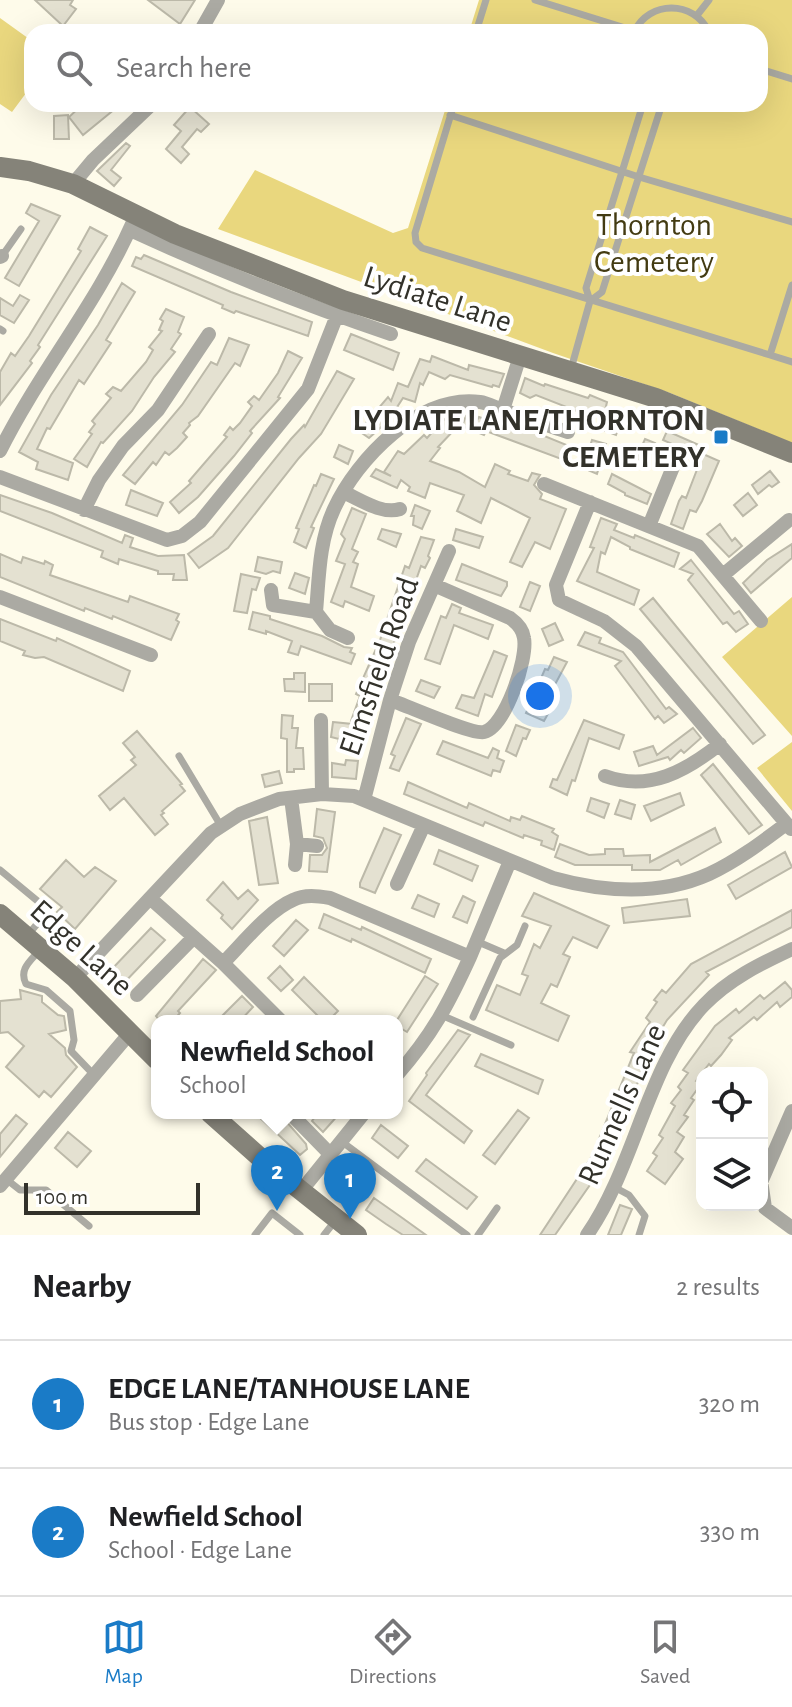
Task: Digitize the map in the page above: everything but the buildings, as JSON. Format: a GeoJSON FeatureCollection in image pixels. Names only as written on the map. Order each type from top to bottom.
{"type":"FeatureCollection","features":[{"type":"Feature","properties":{"kind":"main road","name":"Lydiate Lane"},"geometry":{"type":"LineString","coordinates":[[0,167],[29,171],[73,184],[133,222],[175,234],[340,308],[520,356],[656,398],[792,453]]}},
{"type":"Feature","properties":{"kind":"main road","name":"Edge Lane"},"geometry":{"type":"LineString","coordinates":[[0,914],[75,978],[151,1054]]}},
{"type":"Feature","properties":{"kind":"main road"},"geometry":{"type":"LineString","coordinates":[[217,1119],[301,1191],[330,1227],[357,1235]]}},
{"type":"Feature","properties":{"kind":"street"},"geometry":{"type":"LineString","coordinates":[[204,24],[218,0]]}},
{"type":"Feature","properties":{"kind":"street"},"geometry":{"type":"LineString","coordinates":[[73,184],[93,160],[144,112]]}},
{"type":"Feature","properties":{"kind":"street"},"geometry":{"type":"LineString","coordinates":[[0,451],[46,369],[97,294],[133,222]]}},
{"type":"Feature","properties":{"kind":"street"},"geometry":{"type":"LineString","coordinates":[[0,477],[167,540],[182,536],[200,522],[308,389],[340,308]]}},
{"type":"Feature","properties":{"kind":"street","name":"Lydiate Lane"},"geometry":{"type":"LineString","coordinates":[[340,308],[391,334]]}},
{"type":"Feature","properties":{"kind":"street"},"geometry":{"type":"LineString","coordinates":[[84,510],[99,480],[123,446],[158,410],[209,334]]}},
{"type":"Feature","properties":{"kind":"street"},"geometry":{"type":"LineString","coordinates":[[503,410],[520,356]]}},
{"type":"Feature","properties":{"kind":"street"},"geometry":{"type":"LineString","coordinates":[[316,612],[322,547],[333,510],[354,473],[380,444],[413,419],[454,404],[480,402],[568,432]]}},
{"type":"Feature","properties":{"kind":"street"},"geometry":{"type":"LineString","coordinates":[[649,526],[673,467]]}},
{"type":"Feature","properties":{"kind":"street"},"geometry":{"type":"LineString","coordinates":[[544,484],[698,546],[761,621]]}},
{"type":"Feature","properties":{"kind":"street"},"geometry":{"type":"LineString","coordinates":[[343,492],[383,510],[393,512],[400,509]]}},
{"type":"Feature","properties":{"kind":"street"},"geometry":{"type":"LineString","coordinates":[[75,978],[211,833],[240,814],[279,799],[322,794],[354,796],[510,861],[579,886],[631,891],[683,883],[708,875],[789,827],[623,633],[559,600],[556,585],[590,502]]}},
{"type":"Feature","properties":{"kind":"street"},"geometry":{"type":"LineString","coordinates":[[723,575],[789,520]]}},
{"type":"Feature","properties":{"kind":"street","name":"Elmsfield Road"},"geometry":{"type":"LineString","coordinates":[[364,800],[409,642],[449,551]]}},
{"type":"Feature","properties":{"kind":"street"},"geometry":{"type":"LineString","coordinates":[[390,700],[470,731],[485,732],[494,726],[521,672],[524,638],[518,625],[510,618],[434,585]]}},
{"type":"Feature","properties":{"kind":"street"},"geometry":{"type":"LineString","coordinates":[[271,590],[273,605],[316,612],[330,630],[348,638]]}},
{"type":"Feature","properties":{"kind":"street"},"geometry":{"type":"LineString","coordinates":[[0,597],[151,655]]}},
{"type":"Feature","properties":{"kind":"street"},"geometry":{"type":"LineString","coordinates":[[321,720],[322,794]]}},
{"type":"Feature","properties":{"kind":"street"},"geometry":{"type":"LineString","coordinates":[[605,776],[635,783],[682,771],[720,744]]}},
{"type":"Feature","properties":{"kind":"street"},"geometry":{"type":"LineString","coordinates":[[291,798],[297,844],[295,865]]}},
{"type":"Feature","properties":{"kind":"street"},"geometry":{"type":"LineString","coordinates":[[397,884],[424,825]]}},
{"type":"Feature","properties":{"kind":"street"},"geometry":{"type":"LineString","coordinates":[[297,844],[317,846]]}},
{"type":"Feature","properties":{"kind":"street"},"geometry":{"type":"LineString","coordinates":[[403,1068],[425,1042],[441,1015],[470,957],[510,861]]}},
{"type":"Feature","properties":{"kind":"street"},"geometry":{"type":"LineString","coordinates":[[223,963],[277,910],[294,899],[311,896],[330,898],[470,957]]}},
{"type":"Feature","properties":{"kind":"street"},"geometry":{"type":"LineString","coordinates":[[151,899],[223,963],[271,1015]]}},
{"type":"Feature","properties":{"kind":"street"},"geometry":{"type":"LineString","coordinates":[[146,991],[194,937]]}},
{"type":"Feature","properties":{"kind":"street","name":"Runnells Lane"},"geometry":{"type":"LineString","coordinates":[[587,1235],[616,1188],[664,1066],[693,1017],[728,984],[792,949]]}},
{"type":"Feature","properties":{"kind":"street"},"geometry":{"type":"LineString","coordinates":[[3,1182],[130,1033]]}},
{"type":"Feature","properties":{"kind":"street"},"geometry":{"type":"LineString","coordinates":[[768,1166],[792,1111]]}},
{"type":"Feature","properties":{"kind":"street"},"geometry":{"type":"LineString","coordinates":[[296,1119],[330,1154]]}},
{"type":"Feature","properties":{"kind":"street"},"geometry":{"type":"LineString","coordinates":[[301,1191],[359,1119]]}},
{"type":"Feature","properties":{"kind":"street"},"geometry":{"type":"LineString","coordinates":[[768,1210],[792,1228]]}},
{"type":"Feature","properties":{"kind":"lane"},"geometry":{"type":"LineString","coordinates":[[478,24],[486,0]]}},
{"type":"Feature","properties":{"kind":"lane"},"geometry":{"type":"LineString","coordinates":[[535,0],[612,24]]}},
{"type":"Feature","properties":{"kind":"lane"},"geometry":{"type":"LineString","coordinates":[[698,14],[709,0]]}},
{"type":"Feature","properties":{"kind":"lane"},"geometry":{"type":"LineString","coordinates":[[638,24],[644,15],[664,2],[683,5],[698,14],[704,24]]}},
{"type":"Feature","properties":{"kind":"lane"},"geometry":{"type":"LineString","coordinates":[[768,72],[792,79]]}},
{"type":"Feature","properties":{"kind":"lane"},"geometry":{"type":"LineString","coordinates":[[451,112],[415,233],[416,242],[422,248],[792,362]]}},
{"type":"Feature","properties":{"kind":"lane"},"geometry":{"type":"LineString","coordinates":[[571,371],[590,301],[586,288],[640,112]]}},
{"type":"Feature","properties":{"kind":"lane"},"geometry":{"type":"LineString","coordinates":[[590,301],[602,292],[659,112]]}},
{"type":"Feature","properties":{"kind":"lane"},"geometry":{"type":"LineString","coordinates":[[450,115],[639,177],[792,222]]}},
{"type":"Feature","properties":{"kind":"lane"},"geometry":{"type":"LineString","coordinates":[[1,256],[21,229]]}},
{"type":"Feature","properties":{"kind":"lane"},"geometry":{"type":"LineString","coordinates":[[770,355],[792,285]]}},
{"type":"Feature","properties":{"kind":"lane"},"geometry":{"type":"LineString","coordinates":[[179,756],[221,826]]}},
{"type":"Feature","properties":{"kind":"lane"},"geometry":{"type":"LineString","coordinates":[[0,870],[47,910],[25,967],[24,979],[26,984],[46,990],[70,1011],[74,1040],[71,1051],[95,1076]]}},
{"type":"Feature","properties":{"kind":"lane"},"geometry":{"type":"LineString","coordinates":[[473,1017],[504,953],[517,945],[525,926]]}},
{"type":"Feature","properties":{"kind":"lane"},"geometry":{"type":"LineString","coordinates":[[476,941],[504,953]]}},
{"type":"Feature","properties":{"kind":"lane"},"geometry":{"type":"LineString","coordinates":[[441,1015],[511,1045]]}},
{"type":"Feature","properties":{"kind":"lane"},"geometry":{"type":"LineString","coordinates":[[341,1141],[467,1235]]}},
{"type":"Feature","properties":{"kind":"lane"},"geometry":{"type":"LineString","coordinates":[[3,1182],[20,1190],[46,1190],[89,1226]]}},
{"type":"Feature","properties":{"kind":"lane"},"geometry":{"type":"LineString","coordinates":[[616,1188],[629,1195],[645,1216],[639,1235]]}},
{"type":"Feature","properties":{"kind":"lane"},"geometry":{"type":"LineString","coordinates":[[478,1235],[497,1208]]}},
{"type":"Feature","properties":{"kind":"lane"},"geometry":{"type":"LineString","coordinates":[[255,1235],[272,1213],[300,1235]]}},
{"type":"Feature","properties":{"kind":"green space","name":"Thornton Cemetery"},"geometry":{"type":"Polygon","coordinates":[[[479,0],[792,0],[792,443],[670,393],[218,229],[255,170],[393,233],[408,228],[444,112],[768,112],[768,24],[472,24],[479,0]]]}},
{"type":"Feature","properties":{"kind":"green space"},"geometry":{"type":"Polygon","coordinates":[[[0,18],[24,35],[24,96],[12,112],[0,104],[0,18]]]}},
{"type":"Feature","properties":{"kind":"green space"},"geometry":{"type":"Polygon","coordinates":[[[792,597],[792,736],[722,657],[792,597]]]}},
{"type":"Feature","properties":{"kind":"green space"},"geometry":{"type":"Polygon","coordinates":[[[792,742],[792,811],[757,768],[792,742]]]}},
{"type":"Feature","properties":{"kind":"place","name":"LYDIATE LANE/THORNTON CEMETERY"},"geometry":{"type":"Point","coordinates":[721,437]}},
{"type":"Feature","properties":{"kind":"place","name":"Newfield School"},"geometry":{"type":"Point","coordinates":[277,1211]}},
{"type":"Feature","properties":{"kind":"place","name":"EDGE LANE/TANHOUSE LANE"},"geometry":{"type":"Point","coordinates":[350,1219]}}]}
